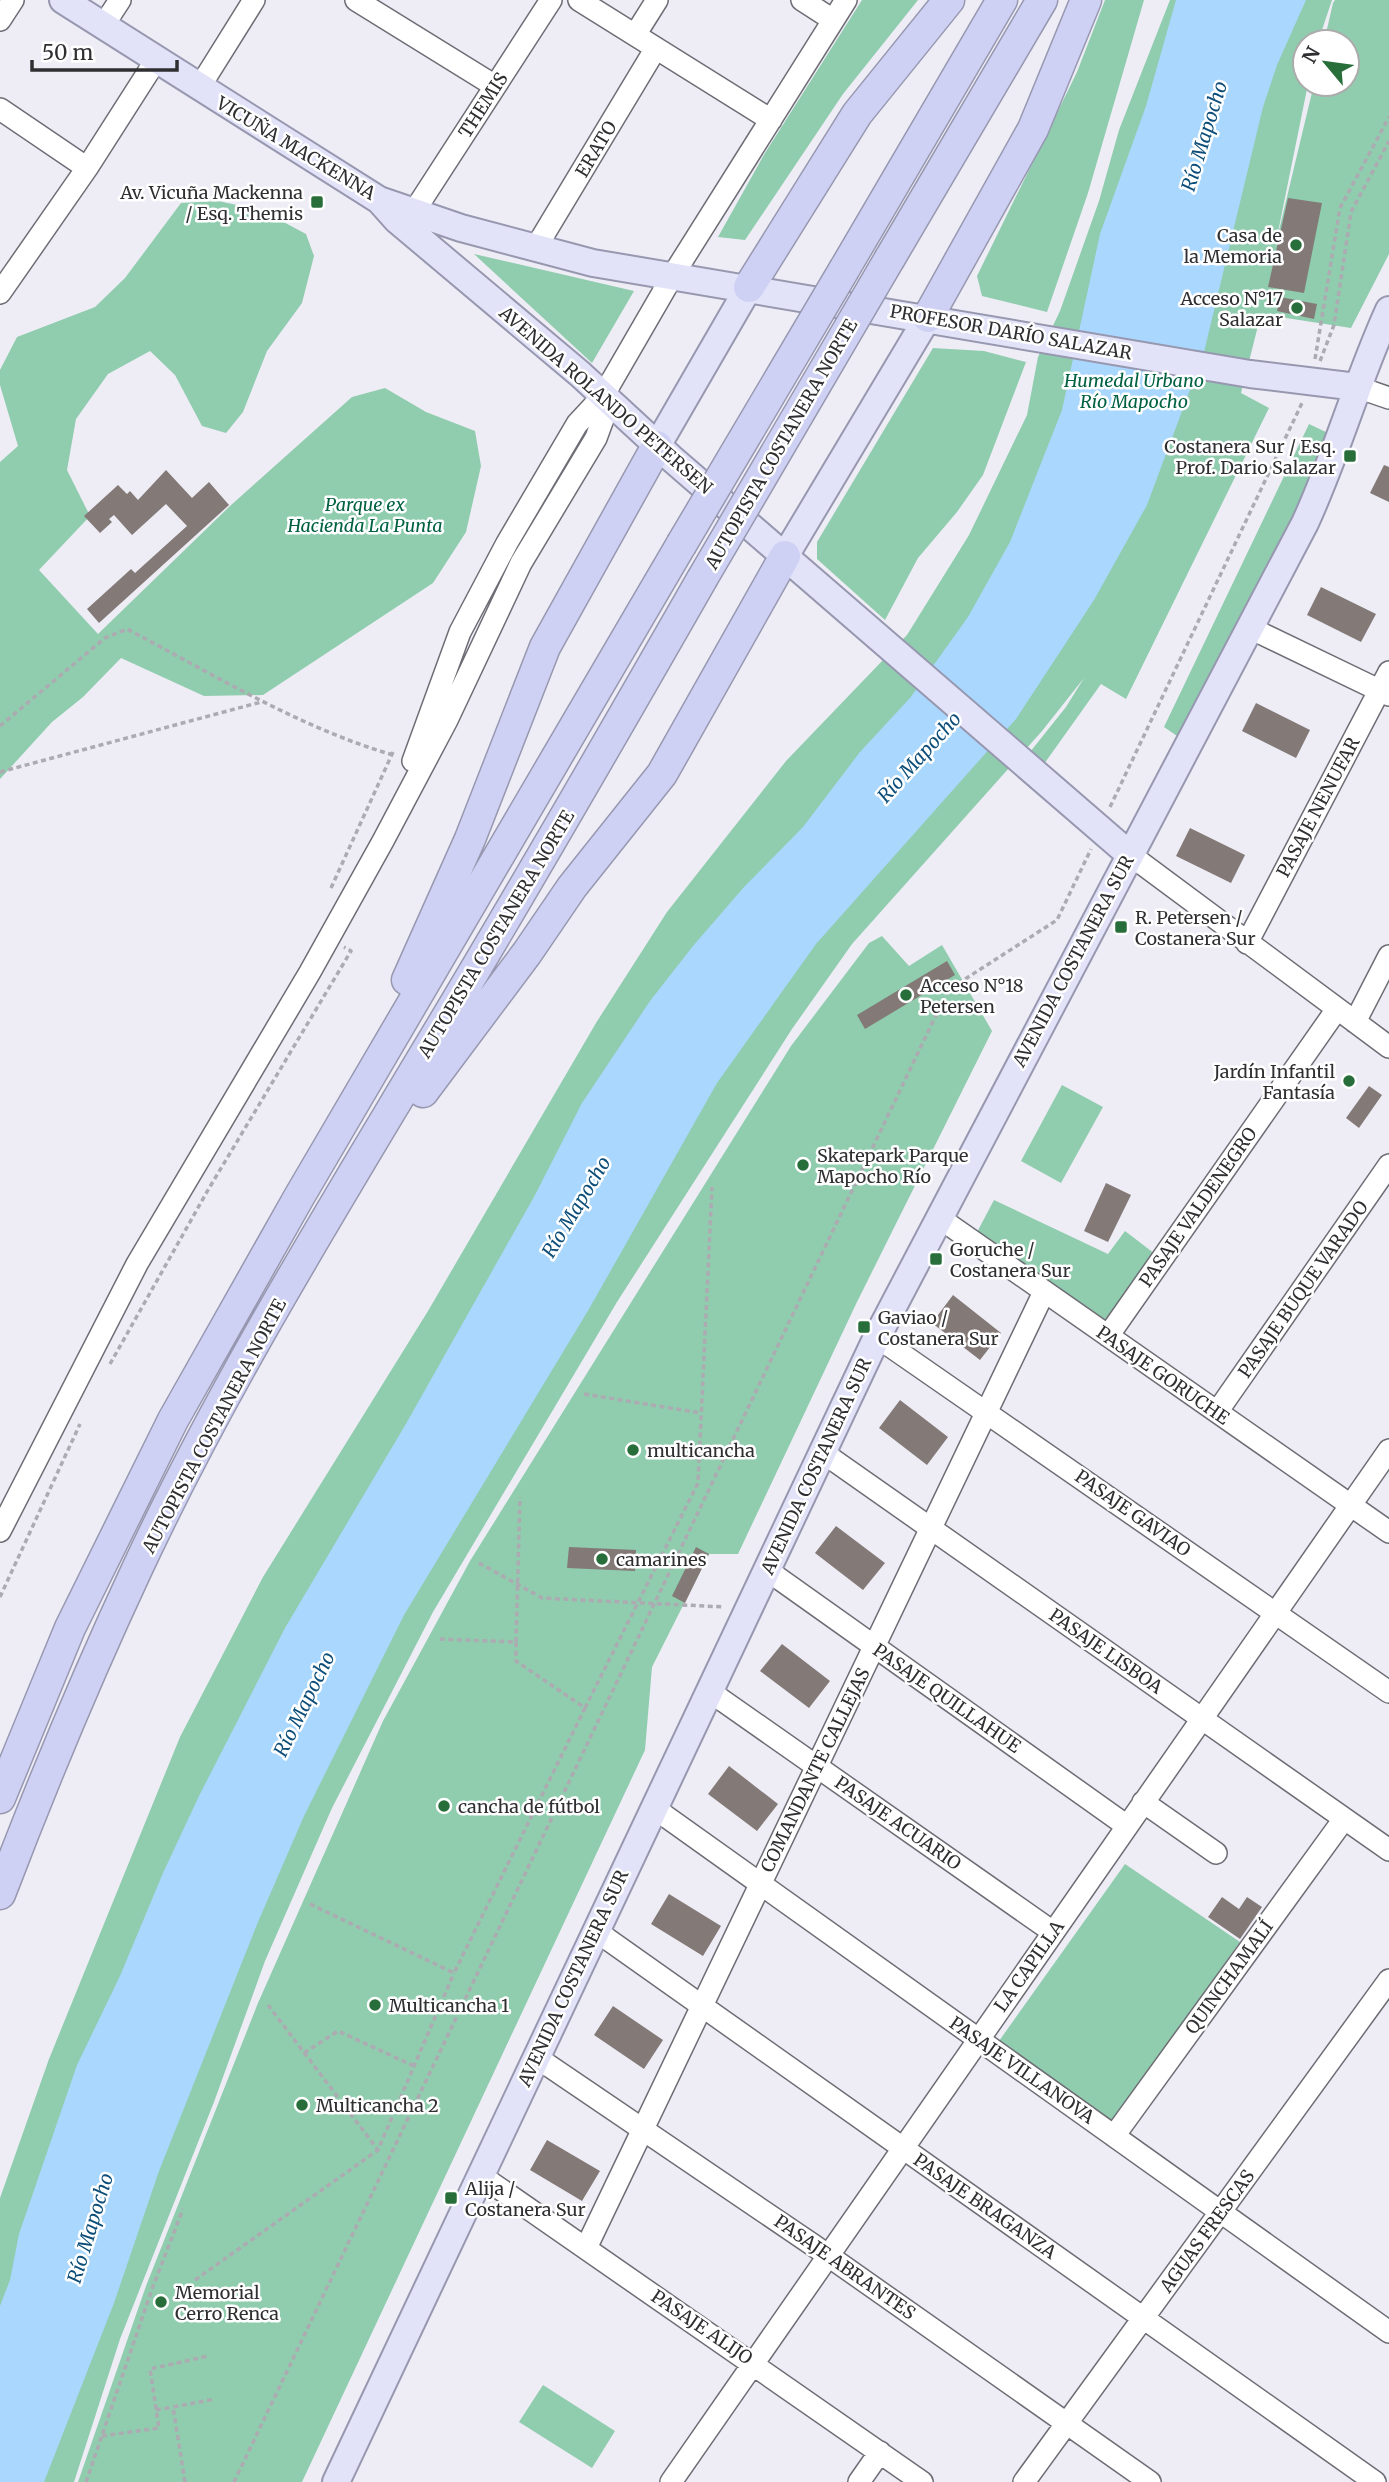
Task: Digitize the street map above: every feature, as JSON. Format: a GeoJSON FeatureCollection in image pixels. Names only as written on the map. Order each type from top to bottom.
{"type":"FeatureCollection","features":[{"type":"Feature","properties":{"kind":"highway"},"geometry":{"type":"LineString","coordinates":[[749,287],[857,114],[949,0]]}},
{"type":"Feature","properties":{"kind":"highway","name":"AUTOPISTA COSTANERA NORTE"},"geometry":{"type":"LineString","coordinates":[[0,1798],[70,1628],[130,1500],[265,1256],[1002,0]]}},
{"type":"Feature","properties":{"kind":"highway","name":"AUTOPISTA COSTANERA NORTE"},"geometry":{"type":"LineString","coordinates":[[0,1894],[61,1740],[138,1567],[242,1367],[1042,0]]}},
{"type":"Feature","properties":{"kind":"highway"},"geometry":{"type":"LineString","coordinates":[[928,317],[1033,129],[1086,0]]}},
{"type":"Feature","properties":{"kind":"highway"},"geometry":{"type":"LineString","coordinates":[[323,1158],[451,884],[545,647],[657,446]]}},
{"type":"Feature","properties":{"kind":"highway"},"geometry":{"type":"LineString","coordinates":[[340,1196],[384,1145],[509,978],[572,887],[662,774],[785,556]]}},
{"type":"Feature","properties":{"kind":"main road","name":"VICUÑA MACKENNA"},"geometry":{"type":"LineString","coordinates":[[63,0],[379,200],[415,210],[461,228],[535,249],[579,260],[673,275]]}},
{"type":"Feature","properties":{"kind":"main road","name":"AVENIDA ROLANDO PETERSEN"},"geometry":{"type":"LineString","coordinates":[[379,200],[397,220],[603,396],[1044,784],[1095,839],[1129,855]]}},
{"type":"Feature","properties":{"kind":"main road","name":"PROFESOR DARÍO SALAZAR"},"geometry":{"type":"LineString","coordinates":[[673,275],[1250,373],[1357,387]]}},
{"type":"Feature","properties":{"kind":"main road"},"geometry":{"type":"LineString","coordinates":[[657,446],[749,287]]}},
{"type":"Feature","properties":{"kind":"main road","name":"AVENIDA COSTANERA SUR"},"geometry":{"type":"LineString","coordinates":[[336,2482],[877,1337],[1318,495],[1357,387],[1389,310]]}},
{"type":"Feature","properties":{"kind":"main road"},"geometry":{"type":"LineString","coordinates":[[785,556],[928,317]]}},
{"type":"Feature","properties":{"kind":"street"},"geometry":{"type":"LineString","coordinates":[[0,20],[13,0]]}},
{"type":"Feature","properties":{"kind":"street"},"geometry":{"type":"LineString","coordinates":[[103,26],[120,0]]}},
{"type":"Feature","properties":{"kind":"street"},"geometry":{"type":"LineString","coordinates":[[199,88],[254,0]]}},
{"type":"Feature","properties":{"kind":"street"},"geometry":{"type":"LineString","coordinates":[[356,0],[495,86]]}},
{"type":"Feature","properties":{"kind":"street","name":"THEMIS"},"geometry":{"type":"LineString","coordinates":[[415,210],[551,0]]}},
{"type":"Feature","properties":{"kind":"street"},"geometry":{"type":"LineString","coordinates":[[579,0],[771,120]]}},
{"type":"Feature","properties":{"kind":"street"},"geometry":{"type":"LineString","coordinates":[[635,35],[657,0]]}},
{"type":"Feature","properties":{"kind":"street"},"geometry":{"type":"LineString","coordinates":[[802,0],[833,20]]}},
{"type":"Feature","properties":{"kind":"street"},"geometry":{"type":"LineString","coordinates":[[383,841],[439,686],[477,597],[577,424],[603,396],[673,275],[846,0]]}},
{"type":"Feature","properties":{"kind":"street","name":"ERATO"},"geometry":{"type":"LineString","coordinates":[[535,249],[656,48]]}},
{"type":"Feature","properties":{"kind":"street"},"geometry":{"type":"LineString","coordinates":[[0,293],[87,168],[156,60]]}},
{"type":"Feature","properties":{"kind":"street"},"geometry":{"type":"LineString","coordinates":[[0,109],[87,168]]}},
{"type":"Feature","properties":{"kind":"street","name":"PROFESOR DARÍO SALAZAR"},"geometry":{"type":"LineString","coordinates":[[1357,387],[1389,398]]}},
{"type":"Feature","properties":{"kind":"street"},"geometry":{"type":"LineString","coordinates":[[0,1531],[137,1264],[383,841],[447,720],[521,563],[596,439],[603,419],[603,396]]}},
{"type":"Feature","properties":{"kind":"street"},"geometry":{"type":"LineString","coordinates":[[1250,628],[1386,686]]}},
{"type":"Feature","properties":{"kind":"street","name":"PASAJE NENUFAR"},"geometry":{"type":"LineString","coordinates":[[1247,943],[1386,686]]}},
{"type":"Feature","properties":{"kind":"street","name":"AVENIDA ROLANDO PETERSEN"},"geometry":{"type":"LineString","coordinates":[[1129,855],[1389,1047]]}},
{"type":"Feature","properties":{"kind":"street"},"geometry":{"type":"LineString","coordinates":[[1355,1022],[1389,956]]}},
{"type":"Feature","properties":{"kind":"street","name":"PASAJE VALDENEGRO"},"geometry":{"type":"LineString","coordinates":[[1108,1336],[1337,1009]]}},
{"type":"Feature","properties":{"kind":"street","name":"PASAJE BUQUE VARADO"},"geometry":{"type":"LineString","coordinates":[[1217,1412],[1389,1166]]}},
{"type":"Feature","properties":{"kind":"street","name":"PASAJE GORUCHE"},"geometry":{"type":"LineString","coordinates":[[938,1217],[1389,1532]]}},
{"type":"Feature","properties":{"kind":"street","name":"COMANDANTE CALLEJAS"},"geometry":{"type":"LineString","coordinates":[[586,2248],[1044,1292]]}},
{"type":"Feature","properties":{"kind":"street","name":"PASAJE GAVIAO"},"geometry":{"type":"LineString","coordinates":[[877,1337],[1389,1692]]}},
{"type":"Feature","properties":{"kind":"street","name":"LA CAPILLA"},"geometry":{"type":"LineString","coordinates":[[671,2482],[1389,1451]]}},
{"type":"Feature","properties":{"kind":"street","name":"PASAJE LISBOA"},"geometry":{"type":"LineString","coordinates":[[822,1452],[1389,1850]]}},
{"type":"Feature","properties":{"kind":"street","name":"PASAJE QUILLAHUE"},"geometry":{"type":"LineString","coordinates":[[766,1570],[1127,1826]]}},
{"type":"Feature","properties":{"kind":"street","name":"PASAJE ACUARIO"},"geometry":{"type":"LineString","coordinates":[[709,1691],[1053,1932]]}},
{"type":"Feature","properties":{"kind":"street"},"geometry":{"type":"LineString","coordinates":[[1143,1802],[1216,1853]]}},
{"type":"Feature","properties":{"kind":"street","name":"PASAJE VILLANOVA"},"geometry":{"type":"LineString","coordinates":[[654,1808],[1389,2332]]}},
{"type":"Feature","properties":{"kind":"street","name":"QUINCHAMALÍ"},"geometry":{"type":"LineString","coordinates":[[1114,2136],[1344,1819]]}},
{"type":"Feature","properties":{"kind":"street","name":"PASAJE BRAGANZA"},"geometry":{"type":"LineString","coordinates":[[596,1931],[1375,2482]]}},
{"type":"Feature","properties":{"kind":"street","name":"AGUAS FRESCAS"},"geometry":{"type":"LineString","coordinates":[[1024,2482],[1389,1980]]}},
{"type":"Feature","properties":{"kind":"street","name":"PASAJE ABRANTES"},"geometry":{"type":"LineString","coordinates":[[536,2057],[643,2127],[828,2255],[1150,2482]]}},
{"type":"Feature","properties":{"kind":"street","name":"PASAJE ALIJO"},"geometry":{"type":"LineString","coordinates":[[480,2175],[754,2362],[922,2482]]}},
{"type":"Feature","properties":{"kind":"street"},"geometry":{"type":"LineString","coordinates":[[859,2482],[880,2452]]}},
{"type":"Feature","properties":{"kind":"path"},"geometry":{"type":"LineString","coordinates":[[1312,382],[1340,208],[1389,117]]}},
{"type":"Feature","properties":{"kind":"path"},"geometry":{"type":"LineString","coordinates":[[234,2482],[948,990],[1056,920],[1312,382],[1334,325],[1351,212],[1389,141]]}},
{"type":"Feature","properties":{"kind":"path"},"geometry":{"type":"LineString","coordinates":[[0,726],[105,638],[127,629],[263,701],[363,745],[414,759]]}},
{"type":"Feature","properties":{"kind":"path"},"geometry":{"type":"LineString","coordinates":[[0,772],[263,701]]}},
{"type":"Feature","properties":{"kind":"path"},"geometry":{"type":"LineString","coordinates":[[107,1370],[208,1190],[351,951],[329,938]]}},
{"type":"Feature","properties":{"kind":"path"},"geometry":{"type":"LineString","coordinates":[[195,2280],[378,2150],[454,1973],[698,1483],[712,1187]]}},
{"type":"Feature","properties":{"kind":"path"},"geometry":{"type":"LineString","coordinates":[[584,1394],[701,1413]]}},
{"type":"Feature","properties":{"kind":"path"},"geometry":{"type":"LineString","coordinates":[[0,1597],[82,1420]]}},
{"type":"Feature","properties":{"kind":"path"},"geometry":{"type":"LineString","coordinates":[[520,1497],[516,1661],[585,1708]]}},
{"type":"Feature","properties":{"kind":"path"},"geometry":{"type":"LineString","coordinates":[[480,1563],[542,1598],[726,1607]]}},
{"type":"Feature","properties":{"kind":"path"},"geometry":{"type":"LineString","coordinates":[[437,1639],[516,1642]]}},
{"type":"Feature","properties":{"kind":"path"},"geometry":{"type":"LineString","coordinates":[[310,1905],[454,1973]]}},
{"type":"Feature","properties":{"kind":"path"},"geometry":{"type":"LineString","coordinates":[[268,2005],[378,2150]]}},
{"type":"Feature","properties":{"kind":"path"},"geometry":{"type":"LineString","coordinates":[[304,2053],[338,2031],[414,2066]]}},
{"type":"Feature","properties":{"kind":"path"},"geometry":{"type":"LineString","coordinates":[[86,2482],[152,2289],[183,2209]]}},
{"type":"Feature","properties":{"kind":"path"},"geometry":{"type":"LineString","coordinates":[[102,2436],[159,2428],[150,2369],[208,2356]]}},
{"type":"Feature","properties":{"kind":"path"},"geometry":{"type":"LineString","coordinates":[[156,2410],[215,2399]]}},
{"type":"Feature","properties":{"kind":"path"},"geometry":{"type":"LineString","coordinates":[[173,2407],[185,2482]]}},
{"type":"Feature","properties":{"kind":"green space"},"geometry":{"type":"Polygon","coordinates":[[[862,0],[918,0],[843,94],[745,240],[718,237],[765,153],[862,0]]]}},
{"type":"Feature","properties":{"kind":"green space"},"geometry":{"type":"Polygon","coordinates":[[[1105,0],[1144,0],[1088,193],[1047,312],[982,296],[977,276],[1077,72],[1105,0]]]}},
{"type":"Feature","properties":{"kind":"green space","name":"Humedal Urbano Río Mapocho"},"geometry":{"type":"Polygon","coordinates":[[[1170,0],[1332,0],[1323,28],[1291,28],[1291,98],[1305,98],[1275,247],[1311,98],[1361,98],[1361,28],[1327,28],[1333,3],[1335,0],[1389,0],[1389,254],[1351,328],[1261,314],[1241,393],[1269,408],[1126,699],[1101,684],[1044,764],[1030,752],[1066,707],[1084,678],[1042,731],[852,944],[792,1029],[617,1302],[433,1612],[332,1808],[265,1961],[214,2102],[120,2339],[74,2482],[0,2482],[0,2198],[49,2059],[180,1737],[263,1577],[428,1311],[596,1023],[667,912],[786,761],[907,635],[969,535],[1027,415],[1038,357],[1060,311],[1099,201],[1119,130],[1170,0]]]}},
{"type":"Feature","properties":{"kind":"green space","name":"Parque ex Hacienda La Punta"},"geometry":{"type":"Polygon","coordinates":[[[218,201],[261,210],[306,234],[314,256],[302,303],[267,351],[243,412],[226,433],[202,426],[175,375],[150,351],[108,374],[76,419],[67,470],[90,516],[39,570],[98,634],[230,506],[352,397],[385,388],[426,412],[475,431],[481,466],[466,532],[433,583],[263,695],[204,696],[121,658],[83,697],[52,722],[0,779],[0,462],[18,446],[0,385],[0,370],[17,337],[95,307],[125,278],[181,203],[218,201]]]}},
{"type":"Feature","properties":{"kind":"green space"},"geometry":{"type":"Polygon","coordinates":[[[474,254],[634,291],[592,363],[474,254]]]}},
{"type":"Feature","properties":{"kind":"green space"},"geometry":{"type":"Polygon","coordinates":[[[933,348],[984,351],[1026,362],[983,475],[957,512],[918,558],[885,620],[817,559],[817,542],[933,348]]]}},
{"type":"Feature","properties":{"kind":"green space"},"geometry":{"type":"Polygon","coordinates":[[[1309,424],[1328,433],[1313,477],[1177,736],[1164,727],[1309,424]]]}},
{"type":"Feature","properties":{"kind":"green space"},"geometry":{"type":"Polygon","coordinates":[[[882,936],[909,966],[942,945],[992,1031],[856,1304],[738,1554],[709,1554],[652,1667],[645,1750],[302,2482],[78,2482],[146,2286],[258,2003],[383,1721],[470,1561],[791,1046],[869,943],[882,936]]]}},
{"type":"Feature","properties":{"kind":"green space"},"geometry":{"type":"Polygon","coordinates":[[[1062,1085],[1103,1107],[1061,1183],[1021,1161],[1062,1085]]]}},
{"type":"Feature","properties":{"kind":"green space"},"geometry":{"type":"Polygon","coordinates":[[[994,1200],[1108,1254],[1125,1231],[1155,1254],[1103,1322],[975,1236],[994,1200]]]}},
{"type":"Feature","properties":{"kind":"green space"},"geometry":{"type":"Polygon","coordinates":[[[1125,1864],[1240,1942],[1110,2124],[999,2041],[1125,1864]]]}},
{"type":"Feature","properties":{"kind":"green space"},"geometry":{"type":"Polygon","coordinates":[[[543,2385],[615,2431],[592,2468],[519,2422],[543,2385]]]}},
{"type":"Feature","properties":{"kind":"water","name":"Humedal Urbano Río Mapocho"},"geometry":{"type":"Polygon","coordinates":[[[1176,0],[1306,0],[1294,28],[1291,28],[1263,107],[1204,352],[1147,505],[1094,600],[1016,719],[816,944],[717,1083],[589,1309],[404,1615],[304,1816],[258,1922],[159,2171],[114,2303],[44,2482],[0,2482],[0,2306],[10,2280],[19,2234],[77,2065],[120,1976],[199,1796],[285,1628],[407,1422],[535,1195],[582,1103],[650,1001],[693,946],[744,887],[803,827],[860,752],[910,698],[968,617],[1010,542],[1062,410],[1100,234],[1146,106],[1176,0]]]}},
{"type":"Feature","properties":{"kind":"building","name":"Casa de la Memoria"},"geometry":{"type":"Polygon","coordinates":[[[1288,198],[1322,203],[1304,293],[1268,287],[1288,198]]]}},
{"type":"Feature","properties":{"kind":"building","name":"Acceso N°17 Salazar"},"geometry":{"type":"Polygon","coordinates":[[[1280,297],[1317,304],[1314,319],[1277,311],[1280,297]]]}},
{"type":"Feature","properties":{"kind":"building"},"geometry":{"type":"Polygon","coordinates":[[[1384,465],[1389,467],[1389,502],[1370,493],[1384,465]]]}},
{"type":"Feature","properties":{"kind":"building"},"geometry":{"type":"Polygon","coordinates":[[[166,470],[192,498],[209,482],[229,505],[99,623],[87,609],[131,569],[135,573],[187,526],[166,504],[132,535],[114,515],[109,519],[112,522],[100,533],[84,516],[118,485],[127,494],[130,491],[138,500],[166,470]]]}},
{"type":"Feature","properties":{"kind":"building"},"geometry":{"type":"Polygon","coordinates":[[[1321,587],[1376,614],[1361,642],[1307,615],[1321,587]]]}},
{"type":"Feature","properties":{"kind":"building"},"geometry":{"type":"Polygon","coordinates":[[[1256,703],[1310,730],[1296,758],[1242,731],[1256,703]]]}},
{"type":"Feature","properties":{"kind":"building"},"geometry":{"type":"Polygon","coordinates":[[[1190,828],[1245,855],[1231,883],[1176,856],[1190,828]]]}},
{"type":"Feature","properties":{"kind":"building","name":"Acceso N°18 Petersen"},"geometry":{"type":"Polygon","coordinates":[[[947,961],[955,975],[865,1029],[857,1015],[947,961]]]}},
{"type":"Feature","properties":{"kind":"building"},"geometry":{"type":"Polygon","coordinates":[[[1369,1086],[1382,1095],[1359,1128],[1346,1118],[1369,1086]]]}},
{"type":"Feature","properties":{"kind":"building"},"geometry":{"type":"Polygon","coordinates":[[[1106,1183],[1131,1195],[1108,1242],[1084,1231],[1106,1183]]]}},
{"type":"Feature","properties":{"kind":"building"},"geometry":{"type":"Polygon","coordinates":[[[953,1295],[1001,1333],[980,1360],[932,1323],[953,1295]]]}},
{"type":"Feature","properties":{"kind":"building"},"geometry":{"type":"Polygon","coordinates":[[[900,1400],[948,1437],[927,1465],[879,1428],[900,1400]]]}},
{"type":"Feature","properties":{"kind":"building"},"geometry":{"type":"Polygon","coordinates":[[[836,1526],[885,1563],[863,1590],[815,1553],[836,1526]]]}},
{"type":"Feature","properties":{"kind":"building","name":"camarines"},"geometry":{"type":"Polygon","coordinates":[[[569,1547],[636,1550],[635,1571],[567,1568],[569,1547]]]}},
{"type":"Feature","properties":{"kind":"building"},"geometry":{"type":"Polygon","coordinates":[[[696,1547],[709,1554],[685,1603],[672,1596],[696,1547]]]}},
{"type":"Feature","properties":{"kind":"building"},"geometry":{"type":"Polygon","coordinates":[[[782,1644],[830,1681],[809,1708],[760,1671],[782,1644]]]}},
{"type":"Feature","properties":{"kind":"building"},"geometry":{"type":"Polygon","coordinates":[[[729,1766],[778,1804],[757,1831],[708,1794],[729,1766]]]}},
{"type":"Feature","properties":{"kind":"building"},"geometry":{"type":"Polygon","coordinates":[[[669,1894],[721,1926],[703,1956],[651,1924],[669,1894]]]}},
{"type":"Feature","properties":{"kind":"building"},"geometry":{"type":"Polygon","coordinates":[[[1222,1897],[1239,1909],[1247,1897],[1262,1907],[1240,1939],[1208,1917],[1222,1897]]]}},
{"type":"Feature","properties":{"kind":"building"},"geometry":{"type":"Polygon","coordinates":[[[613,2006],[663,2040],[644,2069],[594,2035],[613,2006]]]}},
{"type":"Feature","properties":{"kind":"building"},"geometry":{"type":"Polygon","coordinates":[[[547,2140],[600,2171],[582,2201],[530,2170],[547,2140]]]}},
{"type":"Feature","properties":{"kind":"place","name":"Av. Vicuña Mackenna / Esq. Themis"},"geometry":{"type":"Point","coordinates":[317,202]}},
{"type":"Feature","properties":{"kind":"place","name":"Casa de la Memoria"},"geometry":{"type":"Point","coordinates":[1296,245]}},
{"type":"Feature","properties":{"kind":"place","name":"Acceso N°17 Salazar"},"geometry":{"type":"Point","coordinates":[1297,308]}},
{"type":"Feature","properties":{"kind":"place","name":"Costanera Sur / Esq. Prof. Dario Salazar"},"geometry":{"type":"Point","coordinates":[1350,456]}},
{"type":"Feature","properties":{"kind":"place","name":"R. Petersen / Costanera Sur"},"geometry":{"type":"Point","coordinates":[1121,927]}},
{"type":"Feature","properties":{"kind":"place","name":"Acceso N°18 Petersen"},"geometry":{"type":"Point","coordinates":[906,995]}},
{"type":"Feature","properties":{"kind":"place","name":"Jardín Infantil Fantasía"},"geometry":{"type":"Point","coordinates":[1349,1081]}},
{"type":"Feature","properties":{"kind":"place","name":"Skatepark Parque Mapocho Río"},"geometry":{"type":"Point","coordinates":[803,1165]}},
{"type":"Feature","properties":{"kind":"place","name":"Goruche / Costanera Sur"},"geometry":{"type":"Point","coordinates":[936,1259]}},
{"type":"Feature","properties":{"kind":"place","name":"Gaviao / Costanera Sur"},"geometry":{"type":"Point","coordinates":[864,1327]}},
{"type":"Feature","properties":{"kind":"place","name":"multicancha"},"geometry":{"type":"Point","coordinates":[633,1450]}},
{"type":"Feature","properties":{"kind":"place","name":"camarines"},"geometry":{"type":"Point","coordinates":[602,1559]}},
{"type":"Feature","properties":{"kind":"place","name":"cancha de fútbol"},"geometry":{"type":"Point","coordinates":[444,1806]}},
{"type":"Feature","properties":{"kind":"place","name":"Multicancha 1"},"geometry":{"type":"Point","coordinates":[375,2005]}},
{"type":"Feature","properties":{"kind":"place","name":"Multicancha 2"},"geometry":{"type":"Point","coordinates":[302,2105]}},
{"type":"Feature","properties":{"kind":"place","name":"Alija / Costanera Sur"},"geometry":{"type":"Point","coordinates":[451,2198]}},
{"type":"Feature","properties":{"kind":"place","name":"Memorial Cerro Renca"},"geometry":{"type":"Point","coordinates":[161,2302]}},
{"type":"Feature","properties":{"kind":"water label","name":"Río Mapocho"},"geometry":{"type":"Point","coordinates":[1204,136]}},
{"type":"Feature","properties":{"kind":"water label","name":"Río Mapocho"},"geometry":{"type":"Point","coordinates":[919,757]}},
{"type":"Feature","properties":{"kind":"water label","name":"Río Mapocho"},"geometry":{"type":"Point","coordinates":[576,1207]}},
{"type":"Feature","properties":{"kind":"water label","name":"Río Mapocho"},"geometry":{"type":"Point","coordinates":[304,1704]}},
{"type":"Feature","properties":{"kind":"water label","name":"Río Mapocho"},"geometry":{"type":"Point","coordinates":[90,2228]}}]}
